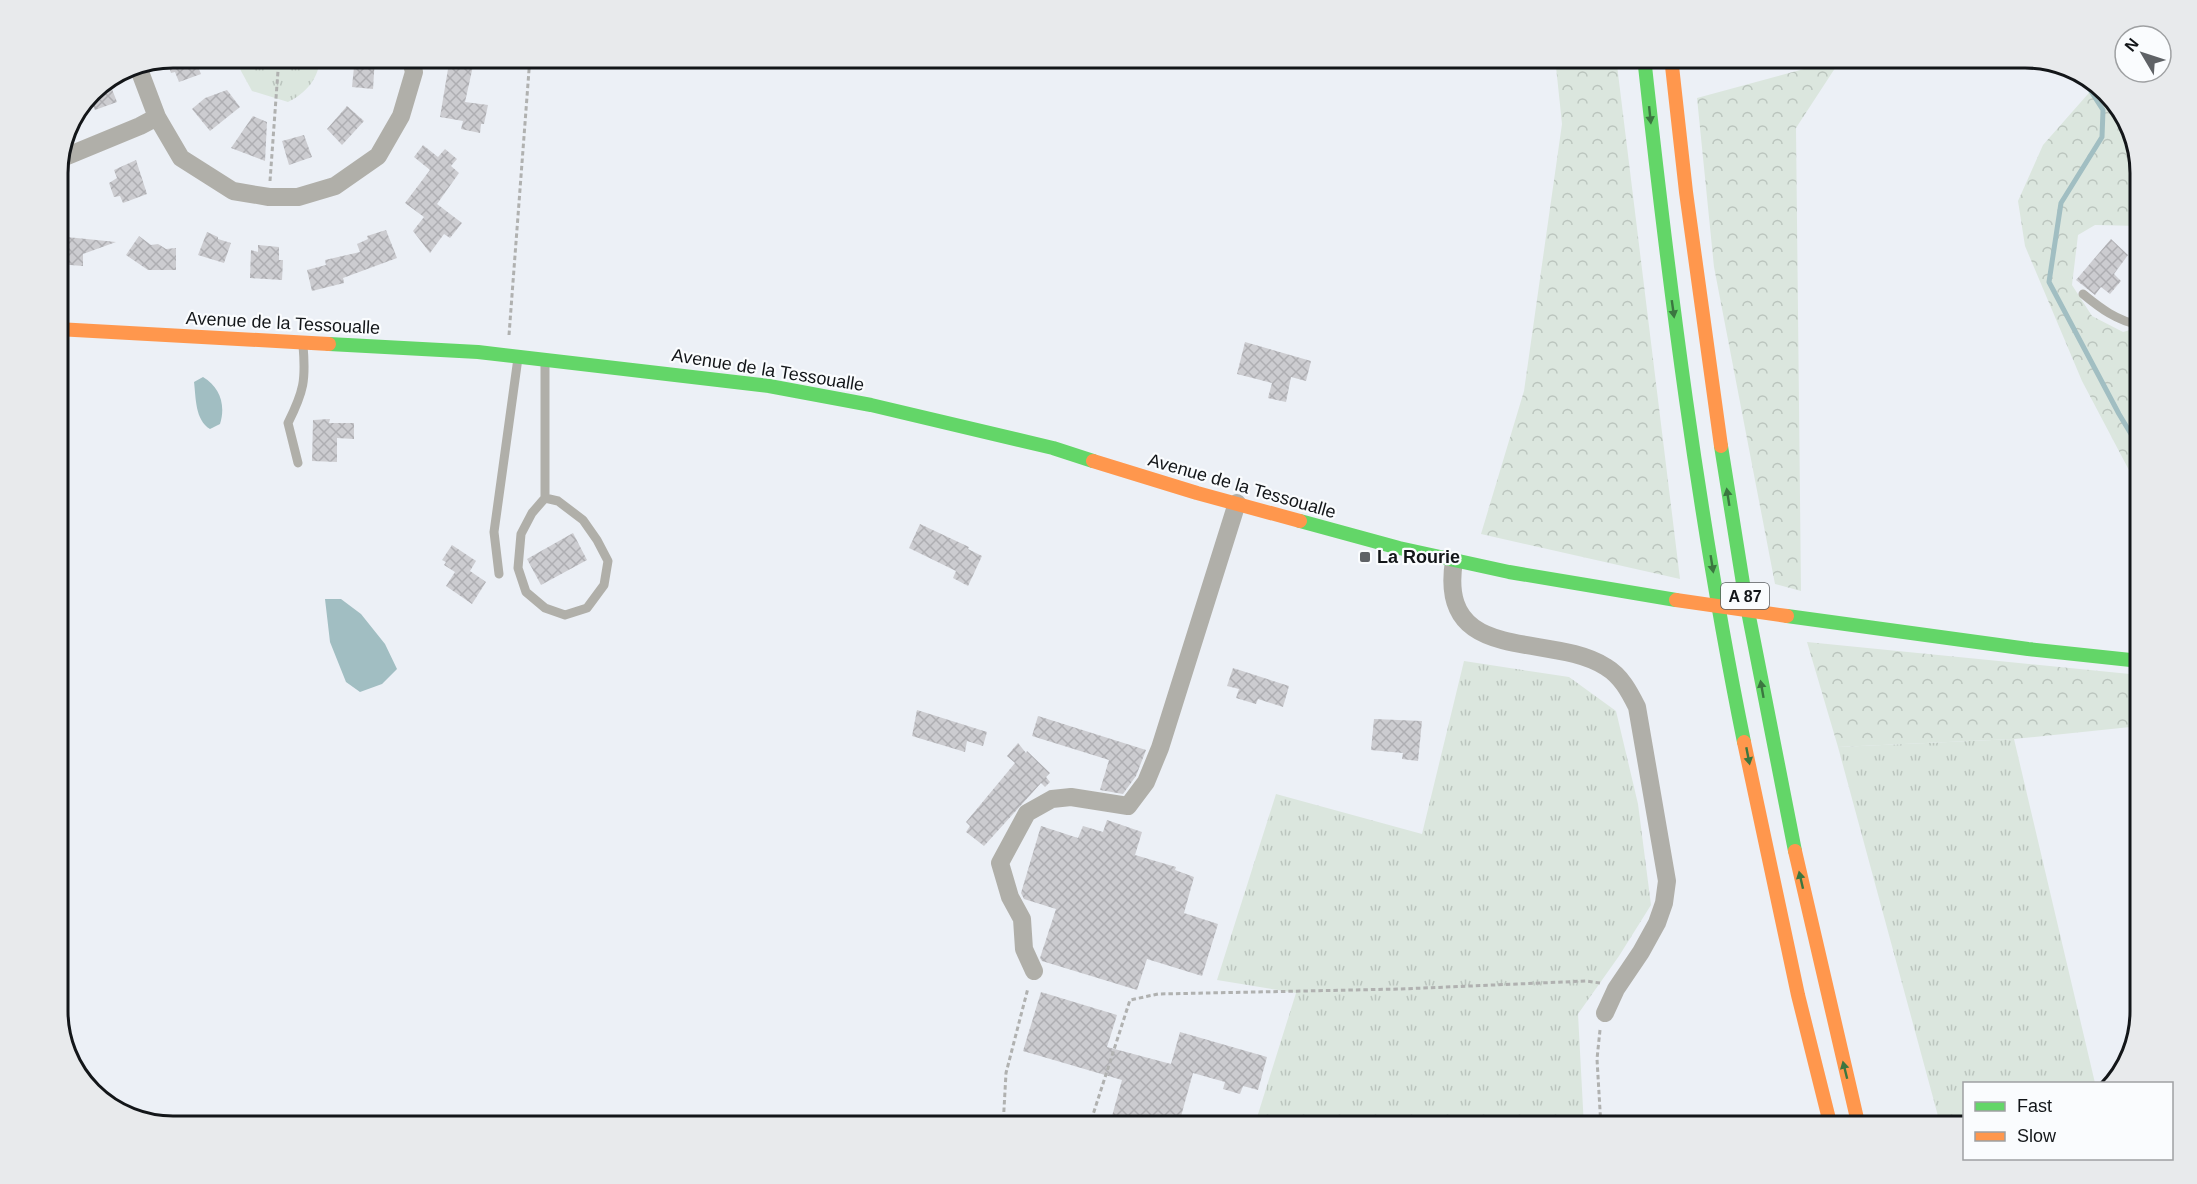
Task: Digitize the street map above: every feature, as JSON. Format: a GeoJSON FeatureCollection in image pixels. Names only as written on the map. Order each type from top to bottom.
{"type":"FeatureCollection","features":[{"type":"Feature","properties":{"kind":"main road","name":"A 87"},"geometry":{"type":"LineString","coordinates":[[1645,68],[1671,291],[1715,581],[1768,857],[1829,1117]]}},
{"type":"Feature","properties":{"kind":"main road","name":"A 87"},"geometry":{"type":"LineString","coordinates":[[1672,68],[1698,289],[1739,564],[1792,841],[1857,1117]]}},
{"type":"Feature","properties":{"kind":"main road","name":"Avenue de la Tessoualle"},"geometry":{"type":"LineString","coordinates":[[68,330],[513,355],[769,386],[871,405],[1053,448],[1345,534],[1454,561],[1553,581],[1787,616],[2130,660]]}},
{"type":"Feature","properties":{"kind":"street"},"geometry":{"type":"LineString","coordinates":[[140,73],[157,117],[181,158],[232,190],[269,197],[298,197],[335,186],[378,156],[401,116],[414,72],[413,68]]}},
{"type":"Feature","properties":{"kind":"street"},"geometry":{"type":"LineString","coordinates":[[70,155],[157,117]]}},
{"type":"Feature","properties":{"kind":"street"},"geometry":{"type":"LineString","coordinates":[[1034,971],[1024,949],[1022,919],[1010,897],[1000,863],[1027,813],[1052,799],[1071,797],[1128,807],[1146,782],[1160,748],[1237,503]]}},
{"type":"Feature","properties":{"kind":"street"},"geometry":{"type":"LineString","coordinates":[[1454,561],[1451,579],[1454,600],[1470,625],[1482,634],[1500,641],[1567,653],[1588,658],[1606,666],[1618,676],[1629,691],[1636,707],[1666,881],[1664,903],[1658,923],[1616,989],[1605,1013]]}},
{"type":"Feature","properties":{"kind":"lane"},"geometry":{"type":"LineString","coordinates":[[2083,294],[2103,310],[2129,323]]}},
{"type":"Feature","properties":{"kind":"lane"},"geometry":{"type":"LineString","coordinates":[[298,462],[288,423],[298,404],[306,376],[303,342]]}},
{"type":"Feature","properties":{"kind":"lane"},"geometry":{"type":"LineString","coordinates":[[499,574],[494,532],[513,355]]}},
{"type":"Feature","properties":{"kind":"lane"},"geometry":{"type":"LineString","coordinates":[[545,359],[545,498],[532,513],[521,534],[518,568],[526,592],[546,608],[565,615],[587,608],[604,585],[608,561],[583,520],[558,501],[545,498]]}},
{"type":"Feature","properties":{"kind":"path"},"geometry":{"type":"LineString","coordinates":[[269,197],[278,68]]}},
{"type":"Feature","properties":{"kind":"path"},"geometry":{"type":"LineString","coordinates":[[513,355],[529,68]]}},
{"type":"Feature","properties":{"kind":"path"},"geometry":{"type":"LineString","coordinates":[[1004,1117],[1006,1073],[1034,971]]}},
{"type":"Feature","properties":{"kind":"path"},"geometry":{"type":"LineString","coordinates":[[1092,1117],[1130,1000],[1158,994],[1401,989],[1586,981],[1616,989]]}},
{"type":"Feature","properties":{"kind":"path"},"geometry":{"type":"LineString","coordinates":[[1600,1117],[1597,1059],[1599,1035],[1605,1013]]}},
{"type":"Feature","properties":{"kind":"green space"},"geometry":{"type":"Polygon","coordinates":[[[240,68],[318,68],[306,90],[288,102],[252,91],[240,68]]]}},
{"type":"Feature","properties":{"kind":"green space"},"geometry":{"type":"Polygon","coordinates":[[[1556,68],[1617,68],[1680,579],[1481,534],[1524,391],[1562,124],[1556,68]]]}},
{"type":"Feature","properties":{"kind":"green space"},"geometry":{"type":"Polygon","coordinates":[[[1808,68],[1835,68],[1796,128],[1801,591],[1775,584],[1714,267],[1697,98],[1808,68]]]}},
{"type":"Feature","properties":{"kind":"green space"},"geometry":{"type":"Polygon","coordinates":[[[2090,91],[2112,114],[2124,139],[2129,166],[2129,226],[2095,225],[2078,235],[2072,285],[2092,316],[2123,332],[2129,330],[2129,471],[2082,381],[2025,246],[2018,201],[2043,145],[2090,91]]]}},
{"type":"Feature","properties":{"kind":"green space"},"geometry":{"type":"Polygon","coordinates":[[[1807,642],[2130,674],[2130,727],[2014,739],[1838,747],[1807,642]]]}},
{"type":"Feature","properties":{"kind":"green space"},"geometry":{"type":"Polygon","coordinates":[[[1464,661],[1569,677],[1616,711],[1638,804],[1651,905],[1578,1014],[1583,1117],[1257,1117],[1296,993],[1217,980],[1276,794],[1422,834],[1464,661]]]}},
{"type":"Feature","properties":{"kind":"green space"},"geometry":{"type":"Polygon","coordinates":[[[2014,739],[2095,1082],[1963,1082],[1963,1117],[1938,1117],[1838,747],[2014,739]]]}},
{"type":"Feature","properties":{"kind":"water"},"geometry":{"type":"Polygon","coordinates":[[[203,377],[214,386],[222,403],[220,424],[210,429],[201,420],[196,402],[194,382],[203,377]]]}},
{"type":"Feature","properties":{"kind":"water"},"geometry":{"type":"Polygon","coordinates":[[[325,599],[341,599],[361,614],[385,644],[397,669],[382,684],[360,692],[346,682],[330,642],[325,599]]]}},
{"type":"Feature","properties":{"kind":"building"},"geometry":{"type":"Polygon","coordinates":[[[169,68],[199,68],[201,74],[179,82],[175,72],[171,73],[169,68]]]}},
{"type":"Feature","properties":{"kind":"building"},"geometry":{"type":"Polygon","coordinates":[[[354,68],[374,68],[373,89],[352,87],[354,68]]]}},
{"type":"Feature","properties":{"kind":"building"},"geometry":{"type":"Polygon","coordinates":[[[448,68],[473,68],[465,102],[488,105],[480,133],[461,129],[463,121],[440,117],[448,68]]]}},
{"type":"Feature","properties":{"kind":"building"},"geometry":{"type":"Polygon","coordinates":[[[111,87],[117,102],[95,110],[93,105],[111,87]]]}},
{"type":"Feature","properties":{"kind":"building"},"geometry":{"type":"Polygon","coordinates":[[[227,90],[240,107],[210,131],[192,109],[205,98],[227,90]]]}},
{"type":"Feature","properties":{"kind":"building"},"geometry":{"type":"Polygon","coordinates":[[[347,106],[364,121],[342,145],[327,129],[347,106]]]}},
{"type":"Feature","properties":{"kind":"building"},"geometry":{"type":"Polygon","coordinates":[[[253,116],[267,122],[265,161],[231,148],[253,116]]]}},
{"type":"Feature","properties":{"kind":"building"},"geometry":{"type":"Polygon","coordinates":[[[304,135],[312,157],[289,165],[282,141],[304,135]]]}},
{"type":"Feature","properties":{"kind":"building"},"geometry":{"type":"Polygon","coordinates":[[[423,145],[438,157],[445,149],[457,159],[451,166],[459,173],[437,204],[462,223],[450,238],[444,234],[430,253],[413,231],[424,217],[405,203],[430,170],[414,157],[423,145]]]}},
{"type":"Feature","properties":{"kind":"building"},"geometry":{"type":"Polygon","coordinates":[[[136,160],[147,194],[123,203],[120,196],[114,197],[109,183],[117,178],[114,170],[136,160]]]}},
{"type":"Feature","properties":{"kind":"building"},"geometry":{"type":"Polygon","coordinates":[[[386,230],[397,258],[343,278],[344,283],[312,291],[307,270],[326,265],[325,260],[360,252],[357,244],[368,239],[367,236],[386,230]]]}},
{"type":"Feature","properties":{"kind":"building"},"geometry":{"type":"Polygon","coordinates":[[[207,232],[231,243],[224,263],[198,255],[207,232]]]}},
{"type":"Feature","properties":{"kind":"building"},"geometry":{"type":"Polygon","coordinates":[[[139,236],[151,245],[158,244],[166,249],[176,248],[176,270],[148,270],[126,255],[139,236]]]}},
{"type":"Feature","properties":{"kind":"building"},"geometry":{"type":"Polygon","coordinates":[[[68,237],[116,242],[83,254],[83,266],[68,265],[68,237]]]}},
{"type":"Feature","properties":{"kind":"building"},"geometry":{"type":"Polygon","coordinates":[[[2111,239],[2128,255],[2114,274],[2121,281],[2110,294],[2101,287],[2095,295],[2076,280],[2111,239]]]}},
{"type":"Feature","properties":{"kind":"building"},"geometry":{"type":"Polygon","coordinates":[[[258,245],[279,247],[279,260],[283,260],[282,280],[250,278],[251,250],[258,252],[258,245]]]}},
{"type":"Feature","properties":{"kind":"building"},"geometry":{"type":"Polygon","coordinates":[[[1245,342],[1311,361],[1306,381],[1291,377],[1286,402],[1268,398],[1272,383],[1237,374],[1245,342]]]}},
{"type":"Feature","properties":{"kind":"building"},"geometry":{"type":"Polygon","coordinates":[[[330,419],[329,423],[354,423],[354,439],[337,438],[337,462],[312,461],[313,420],[330,419]]]}},
{"type":"Feature","properties":{"kind":"building"},"geometry":{"type":"Polygon","coordinates":[[[920,524],[969,547],[968,549],[982,556],[968,586],[953,578],[956,571],[909,548],[920,524]]]}},
{"type":"Feature","properties":{"kind":"building"},"geometry":{"type":"Polygon","coordinates":[[[573,533],[587,560],[541,585],[527,559],[573,533]]]}},
{"type":"Feature","properties":{"kind":"building"},"geometry":{"type":"Polygon","coordinates":[[[452,545],[476,561],[470,571],[486,582],[472,604],[446,586],[455,572],[444,565],[446,562],[442,560],[452,545]]]}},
{"type":"Feature","properties":{"kind":"building"},"geometry":{"type":"Polygon","coordinates":[[[1233,668],[1289,686],[1283,707],[1258,699],[1256,704],[1236,698],[1239,689],[1227,686],[1233,668]]]}},
{"type":"Feature","properties":{"kind":"building"},"geometry":{"type":"Polygon","coordinates":[[[917,710],[987,732],[983,746],[967,741],[965,752],[912,736],[917,710]]]}},
{"type":"Feature","properties":{"kind":"building"},"geometry":{"type":"Polygon","coordinates":[[[1038,716],[1146,750],[1136,776],[1123,794],[1100,790],[1109,760],[1032,736],[1038,716]]]}},
{"type":"Feature","properties":{"kind":"building"},"geometry":{"type":"Polygon","coordinates":[[[1374,719],[1422,721],[1418,761],[1402,759],[1403,753],[1371,750],[1374,719]]]}},
{"type":"Feature","properties":{"kind":"building"},"geometry":{"type":"Polygon","coordinates":[[[1018,743],[1026,753],[1027,751],[1050,773],[1046,777],[1050,782],[1045,787],[1041,783],[984,846],[966,832],[970,826],[966,822],[1015,763],[1007,756],[1018,743]]]}},
{"type":"Feature","properties":{"kind":"building"},"geometry":{"type":"Polygon","coordinates":[[[1107,820],[1142,832],[1135,855],[1176,867],[1175,870],[1194,877],[1184,913],[1218,924],[1202,976],[1147,959],[1137,990],[1042,961],[1040,958],[1056,909],[1024,899],[1021,893],[1041,826],[1078,838],[1083,826],[1103,832],[1107,820]]]}},
{"type":"Feature","properties":{"kind":"building"},"geometry":{"type":"Polygon","coordinates":[[[1041,992],[1117,1015],[1107,1047],[1171,1064],[1180,1032],[1267,1057],[1258,1090],[1243,1086],[1240,1094],[1223,1089],[1225,1082],[1193,1073],[1181,1117],[1112,1117],[1122,1080],[1023,1051],[1041,992]]]}},
{"type":"Feature","properties":{"kind":"waterway"},"geometry":{"type":"LineString","coordinates":[[2091,92],[2103,110],[2102,137],[2061,203],[2049,282],[2129,431]]}},
{"type":"Feature","properties":{"kind":"traffic: fast"},"geometry":{"type":"LineString","coordinates":[[1645,68],[1686,401],[1712,572],[1744,742]]}},
{"type":"Feature","properties":{"kind":"traffic: fast"},"geometry":{"type":"LineString","coordinates":[[329,344],[478,352],[769,386],[871,405],[1053,448],[1093,461]]}},
{"type":"Feature","properties":{"kind":"traffic: fast"},"geometry":{"type":"LineString","coordinates":[[1721,446],[1745,596],[1795,851]]}},
{"type":"Feature","properties":{"kind":"traffic: fast"},"geometry":{"type":"LineString","coordinates":[[1300,521],[1399,548],[1509,572],[1676,600]]}},
{"type":"Feature","properties":{"kind":"traffic: fast"},"geometry":{"type":"LineString","coordinates":[[1787,616],[2028,649],[2130,660]]}},
{"type":"Feature","properties":{"kind":"traffic: slow"},"geometry":{"type":"LineString","coordinates":[[1672,68],[1686,192],[1721,446]]}},
{"type":"Feature","properties":{"kind":"traffic: slow"},"geometry":{"type":"LineString","coordinates":[[68,330],[329,344]]}},
{"type":"Feature","properties":{"kind":"traffic: slow"},"geometry":{"type":"LineString","coordinates":[[1093,461],[1300,521]]}},
{"type":"Feature","properties":{"kind":"traffic: slow"},"geometry":{"type":"LineString","coordinates":[[1676,600],[1787,616]]}},
{"type":"Feature","properties":{"kind":"traffic: slow"},"geometry":{"type":"LineString","coordinates":[[1744,742],[1798,995],[1828,1117]]}},
{"type":"Feature","properties":{"kind":"traffic: slow"},"geometry":{"type":"LineString","coordinates":[[1795,851],[1857,1117]]}},
{"type":"Feature","properties":{"kind":"place","name":"La Rourie"},"geometry":{"type":"Point","coordinates":[1365,557]}}]}
